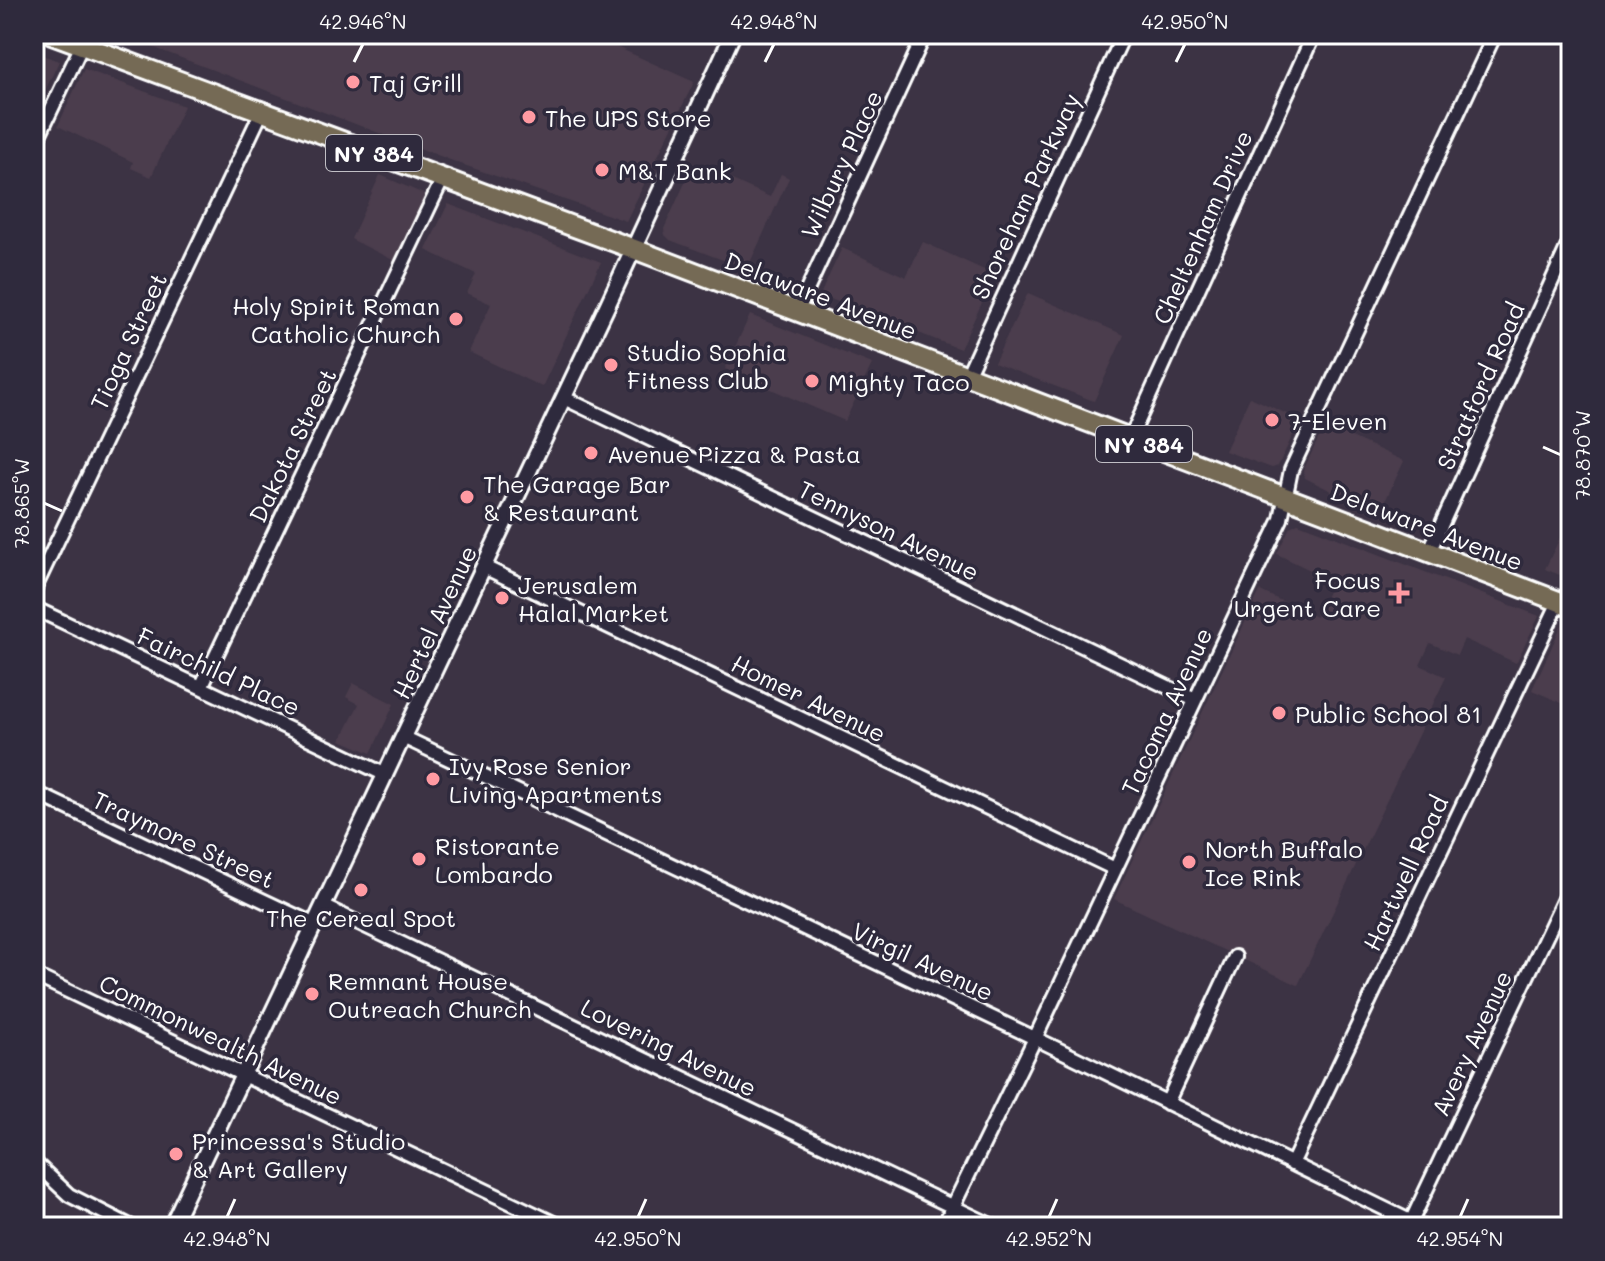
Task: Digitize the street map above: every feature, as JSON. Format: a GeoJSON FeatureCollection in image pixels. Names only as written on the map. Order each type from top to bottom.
{"type":"FeatureCollection","features":[{"type":"Feature","properties":{"kind":"main road","name":"Delaware Avenue"},"geometry":{"type":"LineString","coordinates":[[52,34],[634,249],[1567,603]]}},
{"type":"Feature","properties":{"kind":"street","name":"Hertel Avenue"},"geometry":{"type":"LineString","coordinates":[[171,1227],[733,34]]}},
{"type":"Feature","properties":{"kind":"street","name":"Wilbury Place"},"geometry":{"type":"LineString","coordinates":[[797,312],[925,34]]}},
{"type":"Feature","properties":{"kind":"street","name":"Shoreham Parkway"},"geometry":{"type":"LineString","coordinates":[[967,376],[1124,34]]}},
{"type":"Feature","properties":{"kind":"street","name":"Cheltenham Drive"},"geometry":{"type":"LineString","coordinates":[[1130,439],[1314,34]]}},
{"type":"Feature","properties":{"kind":"street","name":"Tacoma Avenue"},"geometry":{"type":"LineString","coordinates":[[943,1227],[1281,519],[1291,470],[1495,34]]}},
{"type":"Feature","properties":{"kind":"street"},"geometry":{"type":"LineString","coordinates":[[34,146],[82,45]]}},
{"type":"Feature","properties":{"kind":"street","name":"Tioga Street"},"geometry":{"type":"LineString","coordinates":[[34,590],[262,111]]}},
{"type":"Feature","properties":{"kind":"street","name":"Dakota Street"},"geometry":{"type":"LineString","coordinates":[[201,687],[443,178]]}},
{"type":"Feature","properties":{"kind":"street","name":"Stratford Road"},"geometry":{"type":"LineString","coordinates":[[1429,552],[1571,239]]}},
{"type":"Feature","properties":{"kind":"street","name":"Tennyson Avenue"},"geometry":{"type":"LineString","coordinates":[[564,398],[1195,700]]}},
{"type":"Feature","properties":{"kind":"street","name":"Homer Avenue"},"geometry":{"type":"LineString","coordinates":[[484,567],[1115,869]]}},
{"type":"Feature","properties":{"kind":"street","name":"Hartwell Road"},"geometry":{"type":"LineString","coordinates":[[1292,1164],[1567,603]]}},
{"type":"Feature","properties":{"kind":"street","name":"Fairchild Place"},"geometry":{"type":"LineString","coordinates":[[34,608],[386,775]]}},
{"type":"Feature","properties":{"kind":"street","name":"Virgil Avenue"},"geometry":{"type":"LineString","coordinates":[[403,737],[1417,1224]]}},
{"type":"Feature","properties":{"kind":"street","name":"Traymore Street"},"geometry":{"type":"LineString","coordinates":[[34,792],[315,925]]}},
{"type":"Feature","properties":{"kind":"street","name":"Avery Avenue"},"geometry":{"type":"LineString","coordinates":[[1417,1224],[1571,884]]}},
{"type":"Feature","properties":{"kind":"street","name":"Lovering Avenue"},"geometry":{"type":"LineString","coordinates":[[323,906],[995,1227]]}},
{"type":"Feature","properties":{"kind":"street"},"geometry":{"type":"LineString","coordinates":[[1167,1103],[1235,957]]}},
{"type":"Feature","properties":{"kind":"street","name":"Commonwealth Avenue"},"geometry":{"type":"LineString","coordinates":[[34,975],[562,1227]]}},
{"type":"Feature","properties":{"kind":"street"},"geometry":{"type":"LineString","coordinates":[[34,1162],[69,1195],[132,1227]]}},
{"type":"Feature","properties":{"kind":"shaded area"},"geometry":{"type":"Polygon","coordinates":[[[118,34],[588,34],[694,82],[626,221],[461,164],[118,34]]]}},
{"type":"Feature","properties":{"kind":"shaded area"},"geometry":{"type":"Polygon","coordinates":[[[34,52],[59,61],[34,114],[34,52]]]}},
{"type":"Feature","properties":{"kind":"shaded area"},"geometry":{"type":"Polygon","coordinates":[[[84,69],[184,106],[151,177],[131,168],[133,162],[58,126],[84,69]]]}},
{"type":"Feature","properties":{"kind":"shaded area"},"geometry":{"type":"Polygon","coordinates":[[[694,163],[770,197],[781,174],[789,178],[747,269],[670,240],[665,235],[664,229],[694,163]]]}},
{"type":"Feature","properties":{"kind":"shaded area"},"geometry":{"type":"Polygon","coordinates":[[[380,175],[426,195],[395,261],[351,239],[380,175]]]}},
{"type":"Feature","properties":{"kind":"shaded area"},"geometry":{"type":"Polygon","coordinates":[[[448,204],[601,262],[542,387],[469,352],[491,304],[467,293],[476,274],[426,250],[448,204]]]}},
{"type":"Feature","properties":{"kind":"shaded area"},"geometry":{"type":"Polygon","coordinates":[[[923,242],[995,275],[960,349],[820,295],[842,248],[906,277],[923,242]]]}},
{"type":"Feature","properties":{"kind":"shaded area"},"geometry":{"type":"Polygon","coordinates":[[[1028,293],[1124,335],[1094,401],[994,363],[1028,293]]]}},
{"type":"Feature","properties":{"kind":"shaded area"},"geometry":{"type":"Polygon","coordinates":[[[750,315],[872,364],[845,421],[725,369],[750,315]]]}},
{"type":"Feature","properties":{"kind":"shaded area"},"geometry":{"type":"Polygon","coordinates":[[[1250,397],[1300,420],[1278,466],[1272,468],[1225,451],[1250,397]]]}},
{"type":"Feature","properties":{"kind":"shaded area"},"geometry":{"type":"Polygon","coordinates":[[[1325,425],[1404,461],[1379,514],[1305,478],[1303,471],[1325,425]]]}},
{"type":"Feature","properties":{"kind":"shaded area"},"geometry":{"type":"Polygon","coordinates":[[[1569,519],[1571,565],[1565,577],[1545,569],[1569,519]]]}},
{"type":"Feature","properties":{"kind":"shaded area"},"geometry":{"type":"Polygon","coordinates":[[[1298,523],[1539,616],[1516,663],[1464,639],[1457,655],[1430,643],[1420,665],[1446,677],[1298,985],[1114,899],[1260,591],[1316,617],[1333,581],[1277,554],[1290,527],[1298,523]]]}},
{"type":"Feature","properties":{"kind":"shaded area"},"geometry":{"type":"Polygon","coordinates":[[[1563,622],[1571,625],[1571,707],[1532,690],[1563,622]]]}},
{"type":"Feature","properties":{"kind":"shaded area"},"geometry":{"type":"Polygon","coordinates":[[[353,683],[394,704],[371,753],[341,740],[359,704],[346,697],[353,683]]]}},
{"type":"Feature","properties":{"kind":"place","name":"Taj Grill"},"geometry":{"type":"Point","coordinates":[353,82]}},
{"type":"Feature","properties":{"kind":"place","name":"The UPS Store"},"geometry":{"type":"Point","coordinates":[529,117]}},
{"type":"Feature","properties":{"kind":"place","name":"M&T Bank"},"geometry":{"type":"Point","coordinates":[602,170]}},
{"type":"Feature","properties":{"kind":"place","name":"Holy Spirit Roman Catholic Church"},"geometry":{"type":"Point","coordinates":[456,319]}},
{"type":"Feature","properties":{"kind":"place","name":"Studio Sophia Fitness Club"},"geometry":{"type":"Point","coordinates":[611,365]}},
{"type":"Feature","properties":{"kind":"place","name":"Mighty Taco"},"geometry":{"type":"Point","coordinates":[812,381]}},
{"type":"Feature","properties":{"kind":"place","name":"7-Eleven"},"geometry":{"type":"Point","coordinates":[1272,420]}},
{"type":"Feature","properties":{"kind":"place","name":"Avenue Pizza & Pasta"},"geometry":{"type":"Point","coordinates":[591,453]}},
{"type":"Feature","properties":{"kind":"place","name":"The Garage Bar & Restaurant"},"geometry":{"type":"Point","coordinates":[467,497]}},
{"type":"Feature","properties":{"kind":"place","name":"Focus Urgent Care"},"geometry":{"type":"Point","coordinates":[1399,593]}},
{"type":"Feature","properties":{"kind":"place","name":"Jerusalem Halal Market"},"geometry":{"type":"Point","coordinates":[502,598]}},
{"type":"Feature","properties":{"kind":"place","name":"Public School 81"},"geometry":{"type":"Point","coordinates":[1279,713]}},
{"type":"Feature","properties":{"kind":"place","name":"Ivy Rose Senior Living Apartments"},"geometry":{"type":"Point","coordinates":[433,779]}},
{"type":"Feature","properties":{"kind":"place","name":"Ristorante Lombardo"},"geometry":{"type":"Point","coordinates":[419,859]}},
{"type":"Feature","properties":{"kind":"place","name":"North Buffalo Ice Rink"},"geometry":{"type":"Point","coordinates":[1189,862]}},
{"type":"Feature","properties":{"kind":"place","name":"The Cereal Spot"},"geometry":{"type":"Point","coordinates":[361,890]}},
{"type":"Feature","properties":{"kind":"place","name":"Remnant House Outreach Church"},"geometry":{"type":"Point","coordinates":[312,994]}},
{"type":"Feature","properties":{"kind":"place","name":"Princessa's Studio & Art Gallery"},"geometry":{"type":"Point","coordinates":[176,1154]}}]}
